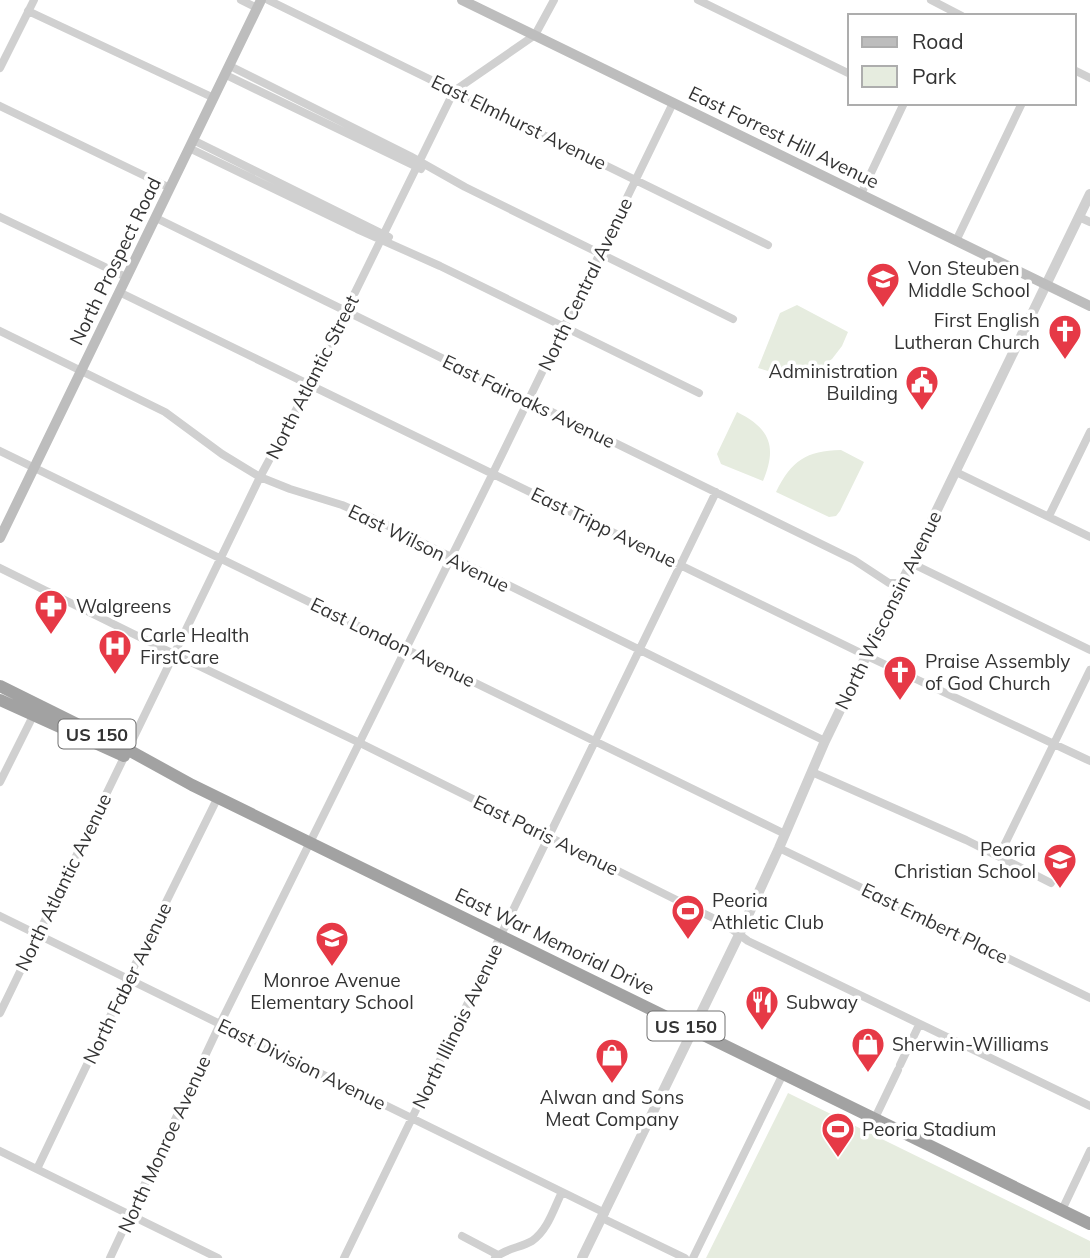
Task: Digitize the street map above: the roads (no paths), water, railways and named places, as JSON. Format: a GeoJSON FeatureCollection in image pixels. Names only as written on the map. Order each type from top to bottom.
{"type":"FeatureCollection","features":[{"type":"Feature","properties":{"kind":"highway","name":"East War Memorial Drive"},"geometry":{"type":"LineString","coordinates":[[0,686],[192,785],[1090,1224]]}},
{"type":"Feature","properties":{"kind":"highway","name":"East War Memorial Drive"},"geometry":{"type":"LineString","coordinates":[[0,700],[33,716],[126,752]]}},
{"type":"Feature","properties":{"kind":"main road","name":"East Forrest Hill Avenue"},"geometry":{"type":"LineString","coordinates":[[463,0],[1090,306]]}},
{"type":"Feature","properties":{"kind":"main road","name":"North Prospect Road"},"geometry":{"type":"LineString","coordinates":[[0,538],[259,4]]}},
{"type":"Feature","properties":{"kind":"street"},"geometry":{"type":"LineString","coordinates":[[0,68],[34,0]]}},
{"type":"Feature","properties":{"kind":"street"},"geometry":{"type":"LineString","coordinates":[[241,0],[259,4]]}},
{"type":"Feature","properties":{"kind":"street","name":"East Elmhurst Avenue"},"geometry":{"type":"LineString","coordinates":[[268,0],[768,245]]}},
{"type":"Feature","properties":{"kind":"street"},"geometry":{"type":"LineString","coordinates":[[535,35],[554,0]]}},
{"type":"Feature","properties":{"kind":"street"},"geometry":{"type":"LineString","coordinates":[[698,0],[848,73]]}},
{"type":"Feature","properties":{"kind":"street"},"geometry":{"type":"LineString","coordinates":[[931,0],[948,13]]}},
{"type":"Feature","properties":{"kind":"street"},"geometry":{"type":"LineString","coordinates":[[28,11],[214,98]]}},
{"type":"Feature","properties":{"kind":"street","name":"North Atlantic Street"},"geometry":{"type":"LineString","coordinates":[[126,752],[220,557],[310,384],[454,91],[535,35]]}},
{"type":"Feature","properties":{"kind":"street"},"geometry":{"type":"LineString","coordinates":[[228,70],[733,319]]}},
{"type":"Feature","properties":{"kind":"street","name":"North Central Avenue"},"geometry":{"type":"LineString","coordinates":[[311,842],[673,103]]}},
{"type":"Feature","properties":{"kind":"street"},"geometry":{"type":"LineString","coordinates":[[860,194],[903,105]]}},
{"type":"Feature","properties":{"kind":"street"},"geometry":{"type":"LineString","coordinates":[[956,241],[1021,105]]}},
{"type":"Feature","properties":{"kind":"street"},"geometry":{"type":"LineString","coordinates":[[0,106],[170,188]]}},
{"type":"Feature","properties":{"kind":"street"},"geometry":{"type":"LineString","coordinates":[[191,144],[699,393]]}},
{"type":"Feature","properties":{"kind":"street","name":"North Wisconsin Avenue"},"geometry":{"type":"LineString","coordinates":[[582,1258],[739,935],[825,741],[1090,194]]}},
{"type":"Feature","properties":{"kind":"street"},"geometry":{"type":"LineString","coordinates":[[0,217],[126,277]]}},
{"type":"Feature","properties":{"kind":"street"},"geometry":{"type":"LineString","coordinates":[[1079,217],[1090,222]]}},
{"type":"Feature","properties":{"kind":"street","name":"East Fairoaks Avenue"},"geometry":{"type":"LineString","coordinates":[[156,218],[854,559],[889,583],[901,583]]}},
{"type":"Feature","properties":{"kind":"street","name":"East Tripp Avenue"},"geometry":{"type":"LineString","coordinates":[[119,292],[866,656],[1090,761]]}},
{"type":"Feature","properties":{"kind":"street","name":"East Wilson Avenue"},"geometry":{"type":"LineString","coordinates":[[0,331],[170,415],[222,454],[260,477],[361,513],[825,741]]}},
{"type":"Feature","properties":{"kind":"street"},"geometry":{"type":"LineString","coordinates":[[1049,516],[1090,432]]}},
{"type":"Feature","properties":{"kind":"street","name":"East London Avenue"},"geometry":{"type":"LineString","coordinates":[[0,451],[785,834]]}},
{"type":"Feature","properties":{"kind":"street"},"geometry":{"type":"LineString","coordinates":[[956,472],[1090,537]]}},
{"type":"Feature","properties":{"kind":"street","name":"North Illinois Avenue"},"geometry":{"type":"LineString","coordinates":[[344,1258],[716,492]]}},
{"type":"Feature","properties":{"kind":"street"},"geometry":{"type":"LineString","coordinates":[[911,564],[1090,650]]}},
{"type":"Feature","properties":{"kind":"street","name":"East Paris Avenue"},"geometry":{"type":"LineString","coordinates":[[0,568],[725,924],[748,941],[1090,1106]]}},
{"type":"Feature","properties":{"kind":"street"},"geometry":{"type":"LineString","coordinates":[[999,856],[1090,670]]}},
{"type":"Feature","properties":{"kind":"street"},"geometry":{"type":"LineString","coordinates":[[0,782],[33,716]]}},
{"type":"Feature","properties":{"kind":"street","name":"North Atlantic Avenue"},"geometry":{"type":"LineString","coordinates":[[0,1013],[126,752]]}},
{"type":"Feature","properties":{"kind":"street"},"geometry":{"type":"LineString","coordinates":[[811,772],[999,856],[1052,883]]}},
{"type":"Feature","properties":{"kind":"street","name":"North Faber Avenue"},"geometry":{"type":"LineString","coordinates":[[37,1169],[218,797]]}},
{"type":"Feature","properties":{"kind":"street","name":"North Monroe Avenue"},"geometry":{"type":"LineString","coordinates":[[110,1258],[220,1024],[311,842]]}},
{"type":"Feature","properties":{"kind":"street","name":"East Embert Place"},"geometry":{"type":"LineString","coordinates":[[779,848],[1090,998]]}},
{"type":"Feature","properties":{"kind":"street","name":"East Division Avenue"},"geometry":{"type":"LineString","coordinates":[[0,916],[412,1117],[562,1192],[685,1258]]}},
{"type":"Feature","properties":{"kind":"street"},"geometry":{"type":"LineString","coordinates":[[875,1118],[919,1024]]}},
{"type":"Feature","properties":{"kind":"street"},"geometry":{"type":"LineString","coordinates":[[693,1258],[783,1074]]}},
{"type":"Feature","properties":{"kind":"street"},"geometry":{"type":"LineString","coordinates":[[0,1151],[218,1258]]}},
{"type":"Feature","properties":{"kind":"street"},"geometry":{"type":"LineString","coordinates":[[1062,1210],[1090,1151]]}},
{"type":"Feature","properties":{"kind":"street"},"geometry":{"type":"LineString","coordinates":[[462,1236],[497,1257],[533,1240],[545,1228],[562,1192]]}},
{"type":"Feature","properties":{"kind":"place","name":"Von Steuben Middle School"},"geometry":{"type":"Point","coordinates":[883,309]}},
{"type":"Feature","properties":{"kind":"place","name":"First English Lutheran Church"},"geometry":{"type":"Point","coordinates":[1065,361]}},
{"type":"Feature","properties":{"kind":"place","name":"Administration Building"},"geometry":{"type":"Point","coordinates":[922,412]}},
{"type":"Feature","properties":{"kind":"place","name":"Walgreens"},"geometry":{"type":"Point","coordinates":[51,636]}},
{"type":"Feature","properties":{"kind":"place","name":"Carle Health FirstCare"},"geometry":{"type":"Point","coordinates":[115,676]}},
{"type":"Feature","properties":{"kind":"place","name":"Praise Assembly of God Church"},"geometry":{"type":"Point","coordinates":[900,702]}},
{"type":"Feature","properties":{"kind":"place","name":"Peoria Christian School"},"geometry":{"type":"Point","coordinates":[1060,890]}},
{"type":"Feature","properties":{"kind":"place","name":"Peoria Athletic Club"},"geometry":{"type":"Point","coordinates":[688,941]}},
{"type":"Feature","properties":{"kind":"place","name":"Monroe Avenue Elementary School"},"geometry":{"type":"Point","coordinates":[332,968]}},
{"type":"Feature","properties":{"kind":"place","name":"Subway"},"geometry":{"type":"Point","coordinates":[762,1032]}},
{"type":"Feature","properties":{"kind":"place","name":"Sherwin-Williams"},"geometry":{"type":"Point","coordinates":[868,1074]}},
{"type":"Feature","properties":{"kind":"place","name":"Alwan and Sons Meat Company"},"geometry":{"type":"Point","coordinates":[612,1085]}},
{"type":"Feature","properties":{"kind":"place","name":"Peoria Stadium"},"geometry":{"type":"Point","coordinates":[838,1159]}}]}
